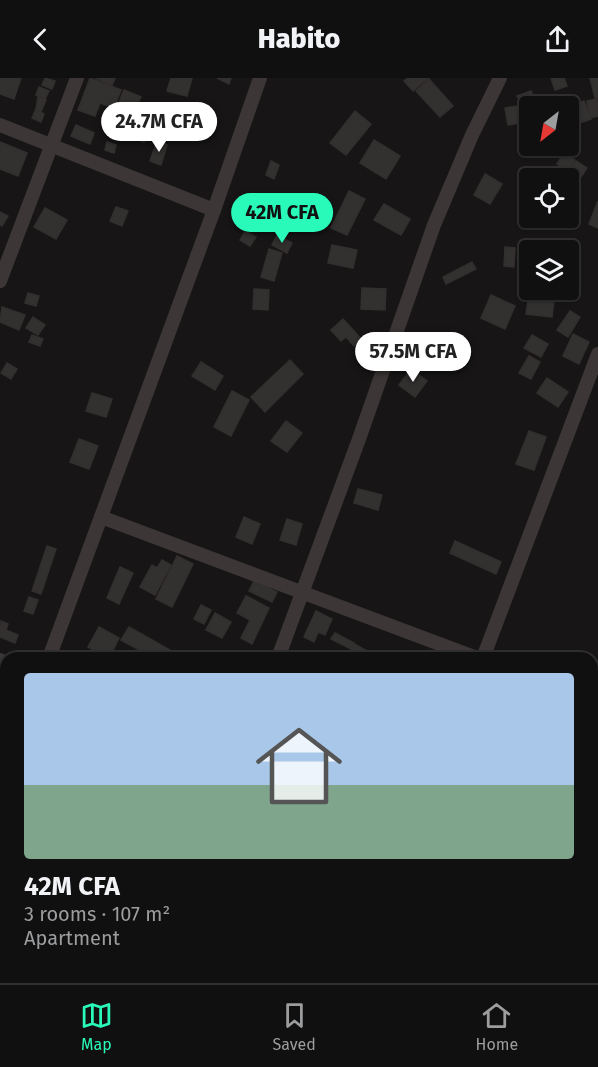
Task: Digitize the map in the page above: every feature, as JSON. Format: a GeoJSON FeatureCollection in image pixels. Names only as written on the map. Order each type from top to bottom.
{"type":"FeatureCollection","features":[{"type":"Feature","properties":{"kind":"street"},"geometry":{"type":"LineString","coordinates":[[0,281],[77,78]]}},
{"type":"Feature","properties":{"kind":"street"},"geometry":{"type":"LineString","coordinates":[[51,652],[214,210],[260,78]]}},
{"type":"Feature","properties":{"kind":"street"},"geometry":{"type":"LineString","coordinates":[[280,652],[434,225],[472,135],[500,78]]}},
{"type":"Feature","properties":{"kind":"street"},"geometry":{"type":"LineString","coordinates":[[0,125],[214,210]]}},
{"type":"Feature","properties":{"kind":"street"},"geometry":{"type":"LineString","coordinates":[[485,652],[598,354]]}},
{"type":"Feature","properties":{"kind":"street"},"geometry":{"type":"LineString","coordinates":[[101,517],[461,652]]}},
{"type":"Feature","properties":{"kind":"building"},"geometry":{"type":"Polygon","coordinates":[[[0,78],[21,78],[14,99],[0,94],[0,78]]]}},
{"type":"Feature","properties":{"kind":"building"},"geometry":{"type":"Polygon","coordinates":[[[45,78],[55,81],[52,89],[42,85],[45,78]]]}},
{"type":"Feature","properties":{"kind":"building"},"geometry":{"type":"Polygon","coordinates":[[[90,78],[121,90],[114,108],[100,103],[95,116],[78,110],[90,78]]]}},
{"type":"Feature","properties":{"kind":"building"},"geometry":{"type":"Polygon","coordinates":[[[95,78],[115,78],[112,85],[95,78]]]}},
{"type":"Feature","properties":{"kind":"building"},"geometry":{"type":"Polygon","coordinates":[[[171,78],[192,78],[187,96],[167,91],[171,78]]]}},
{"type":"Feature","properties":{"kind":"building"},"geometry":{"type":"Polygon","coordinates":[[[217,78],[231,78],[229,84],[217,78]]]}},
{"type":"Feature","properties":{"kind":"building"},"geometry":{"type":"Polygon","coordinates":[[[408,78],[428,78],[413,91],[404,81],[408,78]]]}},
{"type":"Feature","properties":{"kind":"building"},"geometry":{"type":"Polygon","coordinates":[[[551,78],[564,78],[567,86],[555,90],[551,78]]]}},
{"type":"Feature","properties":{"kind":"building"},"geometry":{"type":"Polygon","coordinates":[[[590,78],[598,78],[598,98],[595,98],[590,78]]]}},
{"type":"Feature","properties":{"kind":"building"},"geometry":{"type":"Polygon","coordinates":[[[429,79],[453,106],[440,117],[416,91],[429,79]]]}},
{"type":"Feature","properties":{"kind":"building"},"geometry":{"type":"Polygon","coordinates":[[[39,87],[49,91],[45,99],[36,95],[39,87]]]}},
{"type":"Feature","properties":{"kind":"building"},"geometry":{"type":"Polygon","coordinates":[[[124,90],[141,97],[136,107],[148,111],[145,118],[117,107],[124,90]]]}},
{"type":"Feature","properties":{"kind":"building"},"geometry":{"type":"Polygon","coordinates":[[[531,91],[533,96],[519,96],[519,98],[517,96],[531,91]]]}},
{"type":"Feature","properties":{"kind":"building"},"geometry":{"type":"Polygon","coordinates":[[[38,97],[46,100],[41,112],[36,109],[38,97]]]}},
{"type":"Feature","properties":{"kind":"building"},"geometry":{"type":"Polygon","coordinates":[[[597,99],[598,116],[590,118],[587,101],[597,99]]]}},
{"type":"Feature","properties":{"kind":"building"},"geometry":{"type":"Polygon","coordinates":[[[584,101],[591,119],[579,123],[579,103],[584,101]]]}},
{"type":"Feature","properties":{"kind":"building"},"geometry":{"type":"Polygon","coordinates":[[[519,106],[519,123],[508,125],[505,108],[519,106]]]}},
{"type":"Feature","properties":{"kind":"building"},"geometry":{"type":"Polygon","coordinates":[[[36,109],[44,114],[41,122],[32,118],[36,109]]]}},
{"type":"Feature","properties":{"kind":"building"},"geometry":{"type":"Polygon","coordinates":[[[355,111],[371,124],[346,155],[330,143],[355,111]]]}},
{"type":"Feature","properties":{"kind":"building"},"geometry":{"type":"Polygon","coordinates":[[[124,121],[133,126],[128,135],[119,130],[124,121]]]}},
{"type":"Feature","properties":{"kind":"building"},"geometry":{"type":"Polygon","coordinates":[[[142,123],[151,127],[144,142],[135,138],[142,123]]]}},
{"type":"Feature","properties":{"kind":"building"},"geometry":{"type":"Polygon","coordinates":[[[76,125],[94,133],[90,144],[71,136],[76,125]]]}},
{"type":"Feature","properties":{"kind":"building"},"geometry":{"type":"Polygon","coordinates":[[[374,140],[400,156],[386,179],[360,163],[374,140]]]}},
{"type":"Feature","properties":{"kind":"building"},"geometry":{"type":"Polygon","coordinates":[[[157,141],[167,145],[161,165],[150,161],[157,141]]]}},
{"type":"Feature","properties":{"kind":"building"},"geometry":{"type":"Polygon","coordinates":[[[0,142],[27,153],[18,176],[0,169],[0,142]]]}},
{"type":"Feature","properties":{"kind":"building"},"geometry":{"type":"Polygon","coordinates":[[[107,142],[116,145],[114,153],[105,150],[107,142]]]}},
{"type":"Feature","properties":{"kind":"building"},"geometry":{"type":"Polygon","coordinates":[[[562,156],[569,156],[575,160],[570,168],[563,168],[557,164],[562,156]]]}},
{"type":"Feature","properties":{"kind":"building"},"geometry":{"type":"Polygon","coordinates":[[[271,161],[279,165],[274,179],[266,175],[271,161]]]}},
{"type":"Feature","properties":{"kind":"building"},"geometry":{"type":"Polygon","coordinates":[[[576,161],[587,168],[579,180],[579,168],[571,168],[576,161]]]}},
{"type":"Feature","properties":{"kind":"building"},"geometry":{"type":"Polygon","coordinates":[[[485,174],[502,184],[490,204],[474,195],[485,174]]]}},
{"type":"Feature","properties":{"kind":"building"},"geometry":{"type":"Polygon","coordinates":[[[349,191],[365,199],[347,235],[331,228],[349,191]]]}},
{"type":"Feature","properties":{"kind":"building"},"geometry":{"type":"Polygon","coordinates":[[[598,201],[598,228],[589,224],[598,201]]]}},
{"type":"Feature","properties":{"kind":"building"},"geometry":{"type":"Polygon","coordinates":[[[384,204],[410,219],[401,235],[374,220],[384,204]]]}},
{"type":"Feature","properties":{"kind":"building"},"geometry":{"type":"Polygon","coordinates":[[[116,207],[128,211],[122,226],[110,221],[116,207]]]}},
{"type":"Feature","properties":{"kind":"building"},"geometry":{"type":"Polygon","coordinates":[[[45,208],[67,220],[56,239],[34,227],[45,208]]]}},
{"type":"Feature","properties":{"kind":"building"},"geometry":{"type":"Polygon","coordinates":[[[0,212],[8,216],[2,226],[0,225],[0,212]]]}},
{"type":"Feature","properties":{"kind":"building"},"geometry":{"type":"Polygon","coordinates":[[[245,231],[256,237],[250,246],[240,240],[245,231]]]}},
{"type":"Feature","properties":{"kind":"building"},"geometry":{"type":"Polygon","coordinates":[[[277,235],[292,243],[287,253],[272,245],[277,235]]]}},
{"type":"Feature","properties":{"kind":"building"},"geometry":{"type":"Polygon","coordinates":[[[332,245],[357,250],[353,268],[328,263],[332,245]]]}},
{"type":"Feature","properties":{"kind":"building"},"geometry":{"type":"Polygon","coordinates":[[[505,247],[515,248],[514,267],[504,266],[505,247]]]}},
{"type":"Feature","properties":{"kind":"building"},"geometry":{"type":"Polygon","coordinates":[[[269,249],[282,253],[274,281],[261,277],[269,249]]]}},
{"type":"Feature","properties":{"kind":"building"},"geometry":{"type":"Polygon","coordinates":[[[472,262],[476,269],[446,284],[443,277],[472,262]]]}},
{"type":"Feature","properties":{"kind":"building"},"geometry":{"type":"Polygon","coordinates":[[[362,288],[386,289],[385,310],[361,309],[362,288]]]}},
{"type":"Feature","properties":{"kind":"building"},"geometry":{"type":"Polygon","coordinates":[[[254,289],[269,290],[268,310],[253,309],[254,289]]]}},
{"type":"Feature","properties":{"kind":"building"},"geometry":{"type":"Polygon","coordinates":[[[28,293],[39,296],[36,306],[25,303],[28,293]]]}},
{"type":"Feature","properties":{"kind":"building"},"geometry":{"type":"Polygon","coordinates":[[[491,295],[515,306],[505,329],[481,318],[491,295]]]}},
{"type":"Feature","properties":{"kind":"building"},"geometry":{"type":"Polygon","coordinates":[[[528,300],[554,300],[552,317],[526,314],[528,300]]]}},
{"type":"Feature","properties":{"kind":"building"},"geometry":{"type":"Polygon","coordinates":[[[2,307],[25,315],[19,330],[0,322],[2,307]]]}},
{"type":"Feature","properties":{"kind":"building"},"geometry":{"type":"Polygon","coordinates":[[[570,311],[580,317],[568,337],[557,330],[570,311]]]}},
{"type":"Feature","properties":{"kind":"building"},"geometry":{"type":"Polygon","coordinates":[[[33,317],[45,325],[38,335],[26,328],[33,317]]]}},
{"type":"Feature","properties":{"kind":"building"},"geometry":{"type":"Polygon","coordinates":[[[343,319],[362,340],[354,346],[346,337],[341,341],[331,330],[343,319]]]}},
{"type":"Feature","properties":{"kind":"building"},"geometry":{"type":"Polygon","coordinates":[[[573,334],[589,342],[579,364],[563,356],[573,334]]]}},
{"type":"Feature","properties":{"kind":"building"},"geometry":{"type":"Polygon","coordinates":[[[32,335],[43,339],[40,346],[29,342],[32,335]]]}},
{"type":"Feature","properties":{"kind":"building"},"geometry":{"type":"Polygon","coordinates":[[[532,335],[548,344],[541,357],[524,348],[532,335]]]}},
{"type":"Feature","properties":{"kind":"building"},"geometry":{"type":"Polygon","coordinates":[[[529,356],[540,362],[531,379],[519,373],[529,356]]]}},
{"type":"Feature","properties":{"kind":"building"},"geometry":{"type":"Polygon","coordinates":[[[290,360],[303,374],[265,412],[251,397],[290,360]]]}},
{"type":"Feature","properties":{"kind":"building"},"geometry":{"type":"Polygon","coordinates":[[[201,362],[223,376],[215,390],[192,376],[201,362]]]}},
{"type":"Feature","properties":{"kind":"building"},"geometry":{"type":"Polygon","coordinates":[[[7,363],[17,369],[11,379],[1,373],[7,363]]]}},
{"type":"Feature","properties":{"kind":"building"},"geometry":{"type":"Polygon","coordinates":[[[411,369],[427,381],[415,397],[399,385],[411,369]]]}},
{"type":"Feature","properties":{"kind":"building"},"geometry":{"type":"Polygon","coordinates":[[[547,378],[568,392],[558,407],[537,393],[547,378]]]}},
{"type":"Feature","properties":{"kind":"building"},"geometry":{"type":"Polygon","coordinates":[[[232,391],[249,400],[231,436],[214,427],[232,391]]]}},
{"type":"Feature","properties":{"kind":"building"},"geometry":{"type":"Polygon","coordinates":[[[92,393],[112,399],[106,417],[86,411],[92,393]]]}},
{"type":"Feature","properties":{"kind":"building"},"geometry":{"type":"Polygon","coordinates":[[[286,421],[302,433],[287,452],[271,441],[286,421]]]}},
{"type":"Feature","properties":{"kind":"building"},"geometry":{"type":"Polygon","coordinates":[[[529,431],[546,437],[534,470],[516,464],[529,431]]]}},
{"type":"Feature","properties":{"kind":"building"},"geometry":{"type":"Polygon","coordinates":[[[79,439],[98,446],[89,469],[70,462],[79,439]]]}},
{"type":"Feature","properties":{"kind":"building"},"geometry":{"type":"Polygon","coordinates":[[[358,489],[382,495],[378,510],[354,503],[358,489]]]}},
{"type":"Feature","properties":{"kind":"building"},"geometry":{"type":"Polygon","coordinates":[[[244,517],[260,524],[252,544],[236,537],[244,517]]]}},
{"type":"Feature","properties":{"kind":"building"},"geometry":{"type":"Polygon","coordinates":[[[287,519],[302,524],[296,545],[280,540],[287,519]]]}},
{"type":"Feature","properties":{"kind":"building"},"geometry":{"type":"Polygon","coordinates":[[[455,541],[501,562],[496,574],[450,553],[455,541]]]}},
{"type":"Feature","properties":{"kind":"building"},"geometry":{"type":"Polygon","coordinates":[[[47,546],[56,549],[41,594],[32,591],[47,546]]]}},
{"type":"Feature","properties":{"kind":"building"},"geometry":{"type":"Polygon","coordinates":[[[177,556],[193,564],[172,607],[156,599],[177,556]]]}},
{"type":"Feature","properties":{"kind":"building"},"geometry":{"type":"Polygon","coordinates":[[[162,560],[171,565],[155,595],[140,587],[152,565],[157,568],[162,560]]]}},
{"type":"Feature","properties":{"kind":"building"},"geometry":{"type":"Polygon","coordinates":[[[120,567],[133,573],[119,604],[107,598],[120,567]]]}},
{"type":"Feature","properties":{"kind":"building"},"geometry":{"type":"Polygon","coordinates":[[[254,581],[277,592],[272,602],[249,591],[254,581]]]}},
{"type":"Feature","properties":{"kind":"building"},"geometry":{"type":"Polygon","coordinates":[[[246,596],[269,608],[252,644],[241,638],[250,620],[237,613],[246,596]]]}},
{"type":"Feature","properties":{"kind":"building"},"geometry":{"type":"Polygon","coordinates":[[[29,597],[38,600],[33,614],[24,611],[29,597]]]}},
{"type":"Feature","properties":{"kind":"building"},"geometry":{"type":"Polygon","coordinates":[[[201,605],[211,610],[204,624],[194,619],[201,605]]]}},
{"type":"Feature","properties":{"kind":"building"},"geometry":{"type":"Polygon","coordinates":[[[316,611],[332,619],[325,635],[318,632],[314,642],[304,637],[316,611]]]}},
{"type":"Feature","properties":{"kind":"building"},"geometry":{"type":"Polygon","coordinates":[[[215,613],[231,622],[222,638],[206,630],[215,613]]]}},
{"type":"Feature","properties":{"kind":"building"},"geometry":{"type":"Polygon","coordinates":[[[1,621],[8,624],[6,630],[18,635],[15,643],[0,637],[1,621]]]}},
{"type":"Feature","properties":{"kind":"building"},"geometry":{"type":"Polygon","coordinates":[[[99,627],[119,638],[113,650],[117,652],[97,652],[88,647],[99,627]]]}},
{"type":"Feature","properties":{"kind":"building"},"geometry":{"type":"Polygon","coordinates":[[[129,627],[173,652],[143,652],[121,640],[129,627]]]}},
{"type":"Feature","properties":{"kind":"building"},"geometry":{"type":"Polygon","coordinates":[[[335,633],[354,643],[351,649],[331,639],[335,633]]]}},
{"type":"Feature","properties":{"kind":"building"},"geometry":{"type":"Polygon","coordinates":[[[354,644],[369,652],[350,652],[354,644]]]}}]}
